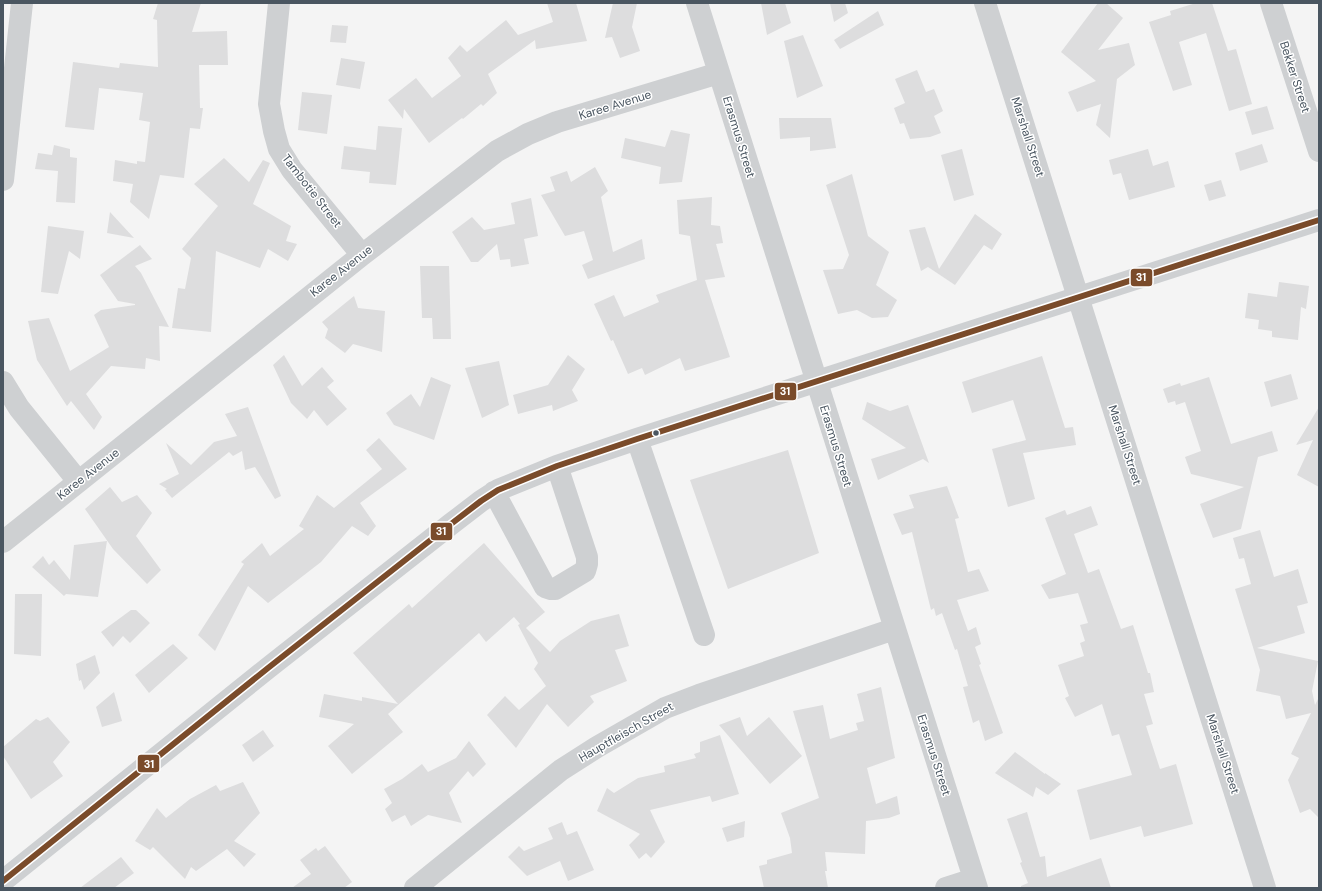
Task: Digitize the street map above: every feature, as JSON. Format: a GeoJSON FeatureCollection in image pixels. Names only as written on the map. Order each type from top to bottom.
{"type":"FeatureCollection","features":[{"type":"Feature","properties":{"kind":"street"},"geometry":{"type":"LineString","coordinates":[[3,180],[22,3]]}},
{"type":"Feature","properties":{"kind":"street","name":"Tambotie Street"},"geometry":{"type":"LineString","coordinates":[[279,3],[270,104],[274,131],[279,149],[292,170],[362,255]]}},
{"type":"Feature","properties":{"kind":"street","name":"Erasmus Street"},"geometry":{"type":"LineString","coordinates":[[697,3],[975,884]]}},
{"type":"Feature","properties":{"kind":"street","name":"Marshall Street"},"geometry":{"type":"LineString","coordinates":[[985,3],[1265,888]]}},
{"type":"Feature","properties":{"kind":"street","name":"Bekker Street"},"geometry":{"type":"LineString","coordinates":[[1271,3],[1319,151]]}},
{"type":"Feature","properties":{"kind":"street","name":"Karee Avenue"},"geometry":{"type":"LineString","coordinates":[[3,542],[362,255],[497,151],[528,134],[557,122],[719,73]]}},
{"type":"Feature","properties":{"kind":"street"},"geometry":{"type":"LineString","coordinates":[[3,881],[268,668],[494,492],[556,466],[637,439],[1319,220]]}},
{"type":"Feature","properties":{"kind":"street"},"geometry":{"type":"LineString","coordinates":[[3,382],[19,408],[78,481]]}},
{"type":"Feature","properties":{"kind":"street"},"geometry":{"type":"LineString","coordinates":[[637,439],[704,635]]}},
{"type":"Feature","properties":{"kind":"street"},"geometry":{"type":"LineString","coordinates":[[494,492],[545,587],[556,589],[585,571],[587,556],[556,466]]}},
{"type":"Feature","properties":{"kind":"street","name":"Hauptfleisch Street"},"geometry":{"type":"LineString","coordinates":[[415,888],[561,770],[597,747],[665,708],[699,695],[894,629]]}},
{"type":"Feature","properties":{"kind":"street"},"geometry":{"type":"LineString","coordinates":[[946,888],[975,884]]}},
{"type":"Feature","properties":{"kind":"building"},"geometry":{"type":"Polygon","coordinates":[[[158,3],[201,3],[192,32],[227,31],[228,65],[199,65],[200,108],[203,108],[200,129],[190,128],[184,178],[160,175],[149,219],[130,202],[133,184],[113,181],[115,160],[137,164],[137,161],[145,162],[150,122],[139,120],[143,93],[99,88],[94,130],[65,127],[73,62],[119,68],[120,63],[158,67],[157,20],[153,19],[158,3]]]}},
{"type":"Feature","properties":{"kind":"building"},"geometry":{"type":"Polygon","coordinates":[[[547,3],[576,3],[587,41],[536,49],[535,40],[488,74],[497,93],[483,106],[481,104],[463,119],[462,118],[429,143],[404,109],[403,119],[388,100],[416,78],[432,98],[461,76],[448,58],[460,45],[467,52],[506,20],[518,35],[553,22],[547,3]]]}},
{"type":"Feature","properties":{"kind":"building"},"geometry":{"type":"Polygon","coordinates":[[[613,3],[637,3],[632,27],[640,51],[620,58],[612,37],[605,38],[613,3]]]}},
{"type":"Feature","properties":{"kind":"building"},"geometry":{"type":"Polygon","coordinates":[[[761,3],[785,3],[791,23],[767,35],[761,3]]]}},
{"type":"Feature","properties":{"kind":"building"},"geometry":{"type":"Polygon","coordinates":[[[830,3],[845,3],[848,13],[834,22],[830,3]]]}},
{"type":"Feature","properties":{"kind":"building"},"geometry":{"type":"Polygon","coordinates":[[[1098,3],[1106,3],[1123,18],[1098,50],[1129,43],[1135,65],[1117,79],[1110,138],[1096,125],[1101,104],[1077,112],[1068,92],[1096,81],[1061,52],[1098,3]]]}},
{"type":"Feature","properties":{"kind":"building"},"geometry":{"type":"Polygon","coordinates":[[[1196,3],[1212,3],[1228,51],[1236,49],[1252,104],[1229,111],[1206,33],[1179,42],[1192,85],[1173,91],[1149,22],[1171,15],[1170,11],[1196,3]]]}},
{"type":"Feature","properties":{"kind":"building"},"geometry":{"type":"Polygon","coordinates":[[[878,11],[884,25],[840,49],[834,40],[878,11]]]}},
{"type":"Feature","properties":{"kind":"building"},"geometry":{"type":"Polygon","coordinates":[[[332,25],[348,26],[346,43],[330,42],[332,25]]]}},
{"type":"Feature","properties":{"kind":"building"},"geometry":{"type":"Polygon","coordinates":[[[803,35],[823,86],[797,98],[784,41],[803,35]]]}},
{"type":"Feature","properties":{"kind":"building"},"geometry":{"type":"Polygon","coordinates":[[[341,58],[365,62],[360,89],[336,85],[341,58]]]}},
{"type":"Feature","properties":{"kind":"building"},"geometry":{"type":"Polygon","coordinates":[[[917,70],[926,92],[934,89],[943,111],[934,116],[941,133],[930,137],[910,139],[904,123],[900,124],[894,108],[905,103],[895,79],[917,70]]]}},
{"type":"Feature","properties":{"kind":"building"},"geometry":{"type":"Polygon","coordinates":[[[302,92],[332,95],[327,134],[298,130],[302,92]]]}},
{"type":"Feature","properties":{"kind":"building"},"geometry":{"type":"Polygon","coordinates":[[[1267,106],[1274,129],[1252,135],[1245,112],[1267,106]]]}},
{"type":"Feature","properties":{"kind":"building"},"geometry":{"type":"Polygon","coordinates":[[[779,118],[831,118],[836,148],[810,151],[810,137],[780,139],[779,118]]]}},
{"type":"Feature","properties":{"kind":"building"},"geometry":{"type":"Polygon","coordinates":[[[378,126],[402,128],[396,185],[369,183],[370,172],[341,169],[344,146],[376,150],[378,126]]]}},
{"type":"Feature","properties":{"kind":"building"},"geometry":{"type":"Polygon","coordinates":[[[671,130],[690,134],[682,182],[659,184],[661,167],[621,158],[625,138],[665,147],[671,130]]]}},
{"type":"Feature","properties":{"kind":"building"},"geometry":{"type":"Polygon","coordinates":[[[1262,144],[1268,162],[1240,171],[1235,153],[1262,144]]]}},
{"type":"Feature","properties":{"kind":"building"},"geometry":{"type":"Polygon","coordinates":[[[54,145],[70,149],[70,157],[77,158],[75,203],[56,202],[58,171],[35,169],[38,153],[52,155],[54,145]]]}},
{"type":"Feature","properties":{"kind":"building"},"geometry":{"type":"Polygon","coordinates":[[[962,149],[974,195],[954,201],[941,155],[962,149]]]}},
{"type":"Feature","properties":{"kind":"building"},"geometry":{"type":"Polygon","coordinates":[[[1148,149],[1153,166],[1168,161],[1175,187],[1129,200],[1121,173],[1113,175],[1109,160],[1148,149]]]}},
{"type":"Feature","properties":{"kind":"building"},"geometry":{"type":"Polygon","coordinates":[[[224,158],[249,182],[263,160],[270,163],[253,204],[291,226],[286,241],[297,244],[288,261],[268,249],[260,268],[216,251],[211,332],[172,328],[178,288],[185,289],[191,258],[182,249],[218,206],[194,184],[224,158]]]}},
{"type":"Feature","properties":{"kind":"building"},"geometry":{"type":"Polygon","coordinates":[[[595,167],[608,191],[601,197],[613,252],[642,239],[645,259],[588,279],[582,265],[593,260],[584,231],[565,236],[541,195],[555,191],[550,177],[567,171],[571,182],[595,167]]]}},
{"type":"Feature","properties":{"kind":"building"},"geometry":{"type":"Polygon","coordinates":[[[852,174],[868,236],[889,252],[876,285],[897,300],[888,317],[872,318],[857,310],[838,314],[823,270],[843,269],[849,255],[826,185],[852,174]]]}},
{"type":"Feature","properties":{"kind":"building"},"geometry":{"type":"Polygon","coordinates":[[[1221,180],[1226,196],[1209,201],[1204,185],[1221,180]]]}},
{"type":"Feature","properties":{"kind":"building"},"geometry":{"type":"Polygon","coordinates":[[[712,197],[711,225],[720,226],[723,243],[716,244],[725,277],[705,280],[730,357],[685,371],[680,358],[645,375],[642,368],[628,374],[613,340],[611,341],[594,304],[614,295],[624,317],[659,302],[656,295],[697,280],[690,236],[679,234],[677,200],[712,197]]]}},
{"type":"Feature","properties":{"kind":"building"},"geometry":{"type":"Polygon","coordinates":[[[531,198],[538,236],[524,239],[529,264],[511,267],[510,259],[500,260],[497,244],[478,262],[471,262],[452,232],[472,217],[484,230],[515,224],[511,203],[531,198]]]}},
{"type":"Feature","properties":{"kind":"building"},"geometry":{"type":"Polygon","coordinates":[[[110,212],[134,238],[107,233],[110,212]]]}},
{"type":"Feature","properties":{"kind":"building"},"geometry":{"type":"Polygon","coordinates":[[[975,214],[1002,234],[992,250],[984,245],[955,285],[928,267],[921,271],[909,230],[925,227],[939,269],[975,214]]]}},
{"type":"Feature","properties":{"kind":"building"},"geometry":{"type":"Polygon","coordinates":[[[48,226],[84,231],[80,259],[69,251],[58,294],[41,292],[48,226]]]}},
{"type":"Feature","properties":{"kind":"building"},"geometry":{"type":"Polygon","coordinates":[[[140,245],[152,259],[135,266],[141,273],[169,327],[159,326],[160,361],[146,358],[145,369],[111,366],[86,394],[102,417],[94,430],[71,401],[67,406],[37,360],[28,321],[49,318],[70,371],[109,347],[94,315],[101,310],[135,304],[118,301],[100,275],[140,245]]]}},
{"type":"Feature","properties":{"kind":"building"},"geometry":{"type":"Polygon","coordinates":[[[420,266],[449,266],[451,339],[433,339],[432,318],[422,318],[420,266]]]}},
{"type":"Feature","properties":{"kind":"building"},"geometry":{"type":"Polygon","coordinates":[[[1279,282],[1309,286],[1306,309],[1301,307],[1298,340],[1272,337],[1272,331],[1258,329],[1259,320],[1245,318],[1248,293],[1277,297],[1279,282]]]}},
{"type":"Feature","properties":{"kind":"building"},"geometry":{"type":"Polygon","coordinates":[[[354,296],[358,308],[385,311],[382,352],[353,344],[345,353],[325,338],[328,329],[322,322],[354,296]]]}},
{"type":"Feature","properties":{"kind":"building"},"geometry":{"type":"Polygon","coordinates":[[[284,355],[302,386],[322,367],[334,381],[327,387],[347,409],[327,426],[314,410],[307,419],[291,403],[273,365],[284,355]]]}},
{"type":"Feature","properties":{"kind":"building"},"geometry":{"type":"Polygon","coordinates":[[[568,355],[585,369],[572,390],[578,401],[553,411],[552,405],[518,414],[513,395],[548,385],[568,355]]]}},
{"type":"Feature","properties":{"kind":"building"},"geometry":{"type":"Polygon","coordinates":[[[1042,356],[1065,428],[1073,427],[1076,445],[1023,453],[1035,499],[1008,507],[992,449],[1026,440],[1013,400],[972,413],[962,382],[1042,356]]]}},
{"type":"Feature","properties":{"kind":"building"},"geometry":{"type":"Polygon","coordinates":[[[499,361],[509,405],[482,418],[465,368],[499,361]]]}},
{"type":"Feature","properties":{"kind":"building"},"geometry":{"type":"Polygon","coordinates":[[[1291,374],[1298,399],[1271,407],[1264,382],[1291,374]]]}},
{"type":"Feature","properties":{"kind":"building"},"geometry":{"type":"Polygon","coordinates":[[[431,377],[451,385],[434,440],[394,425],[386,413],[411,394],[420,407],[431,377]]]}},
{"type":"Feature","properties":{"kind":"building"},"geometry":{"type":"Polygon","coordinates":[[[1209,377],[1231,444],[1272,431],[1278,451],[1258,457],[1241,529],[1213,538],[1200,504],[1244,487],[1191,474],[1185,457],[1201,451],[1185,402],[1176,405],[1175,401],[1168,403],[1163,389],[1180,383],[1181,386],[1209,377]]]}},
{"type":"Feature","properties":{"kind":"building"},"geometry":{"type":"Polygon","coordinates":[[[867,402],[890,411],[908,405],[929,463],[923,459],[878,480],[871,459],[906,448],[862,419],[867,402]]]}},
{"type":"Feature","properties":{"kind":"building"},"geometry":{"type":"Polygon","coordinates":[[[248,407],[281,496],[275,499],[255,467],[245,470],[242,451],[233,456],[229,452],[172,498],[165,490],[167,489],[159,484],[179,474],[166,443],[191,465],[214,442],[237,436],[225,414],[248,407]]]}},
{"type":"Feature","properties":{"kind":"building"},"geometry":{"type":"Polygon","coordinates":[[[1319,407],[1319,487],[1297,475],[1313,440],[1296,445],[1319,407]]]}},
{"type":"Feature","properties":{"kind":"building"},"geometry":{"type":"Polygon","coordinates":[[[379,438],[407,469],[360,503],[376,526],[368,536],[352,526],[321,562],[268,603],[248,586],[215,651],[198,635],[244,564],[241,562],[262,543],[270,556],[304,529],[299,526],[317,495],[334,508],[382,469],[366,450],[379,438]]]}},
{"type":"Feature","properties":{"kind":"building"},"geometry":{"type":"Polygon","coordinates":[[[788,450],[819,553],[728,589],[690,480],[788,450]]]}},
{"type":"Feature","properties":{"kind":"building"},"geometry":{"type":"Polygon","coordinates":[[[947,486],[959,518],[955,519],[968,572],[979,569],[989,591],[957,600],[968,631],[976,627],[981,644],[975,647],[981,664],[979,665],[1003,733],[985,741],[979,720],[973,723],[963,687],[968,686],[957,649],[955,650],[942,613],[936,616],[934,608],[931,610],[912,532],[902,535],[893,514],[914,508],[909,495],[947,486]]]}},
{"type":"Feature","properties":{"kind":"building"},"geometry":{"type":"Polygon","coordinates":[[[110,487],[122,502],[137,495],[152,513],[136,536],[161,570],[147,584],[113,549],[85,509],[110,487]]]}},
{"type":"Feature","properties":{"kind":"building"},"geometry":{"type":"Polygon","coordinates":[[[1091,506],[1098,525],[1074,534],[1088,573],[1099,569],[1121,629],[1133,625],[1148,673],[1150,673],[1154,692],[1144,694],[1153,724],[1146,726],[1160,769],[1176,764],[1193,824],[1144,837],[1141,826],[1090,840],[1077,790],[1132,775],[1119,734],[1112,736],[1102,704],[1075,717],[1065,698],[1069,696],[1058,665],[1084,656],[1080,643],[1085,641],[1080,625],[1088,623],[1078,593],[1049,599],[1041,585],[1066,574],[1045,518],[1065,510],[1067,515],[1091,506]]]}},
{"type":"Feature","properties":{"kind":"building"},"geometry":{"type":"Polygon","coordinates":[[[1260,530],[1274,577],[1298,569],[1308,603],[1297,606],[1305,633],[1257,648],[1318,661],[1312,691],[1315,705],[1319,697],[1319,818],[1310,809],[1300,813],[1288,780],[1299,758],[1291,754],[1311,713],[1286,719],[1280,696],[1256,691],[1260,670],[1235,589],[1251,584],[1244,558],[1239,559],[1233,538],[1260,530]]]}},
{"type":"Feature","properties":{"kind":"building"},"geometry":{"type":"Polygon","coordinates":[[[107,541],[98,597],[66,594],[64,596],[32,567],[43,556],[49,565],[54,560],[70,580],[74,545],[107,541]]]}},
{"type":"Feature","properties":{"kind":"building"},"geometry":{"type":"Polygon","coordinates":[[[484,543],[545,612],[526,628],[550,652],[560,641],[591,621],[619,614],[629,646],[615,650],[627,681],[590,696],[594,702],[568,727],[547,704],[516,748],[487,715],[505,696],[519,710],[546,686],[534,669],[538,663],[518,625],[520,624],[514,617],[486,642],[479,633],[388,714],[403,732],[352,774],[328,746],[354,724],[319,717],[324,694],[362,701],[362,697],[398,704],[353,653],[409,604],[412,608],[484,543]]]}},
{"type":"Feature","properties":{"kind":"building"},"geometry":{"type":"Polygon","coordinates":[[[15,594],[42,594],[41,656],[14,654],[15,594]]]}},
{"type":"Feature","properties":{"kind":"building"},"geometry":{"type":"Polygon","coordinates":[[[131,610],[136,610],[150,623],[130,643],[123,636],[113,647],[101,632],[131,610]]]}},
{"type":"Feature","properties":{"kind":"building"},"geometry":{"type":"Polygon","coordinates":[[[173,644],[188,658],[149,693],[135,675],[173,644]]]}},
{"type":"Feature","properties":{"kind":"building"},"geometry":{"type":"Polygon","coordinates":[[[95,655],[100,673],[84,690],[81,680],[79,681],[76,664],[95,655]]]}},
{"type":"Feature","properties":{"kind":"building"},"geometry":{"type":"Polygon","coordinates":[[[881,687],[895,758],[867,768],[876,804],[897,796],[900,814],[889,818],[866,821],[865,854],[825,852],[827,871],[825,871],[828,888],[764,888],[759,866],[767,864],[767,860],[792,853],[790,838],[781,813],[819,798],[793,711],[823,705],[830,739],[858,730],[856,723],[864,721],[857,694],[881,687]]]}},
{"type":"Feature","properties":{"kind":"building"},"geometry":{"type":"Polygon","coordinates":[[[114,692],[122,721],[102,727],[96,707],[114,692]]]}},
{"type":"Feature","properties":{"kind":"building"},"geometry":{"type":"Polygon","coordinates":[[[48,717],[70,742],[53,762],[63,776],[31,799],[3,756],[3,747],[36,719],[40,721],[48,717]]]}},
{"type":"Feature","properties":{"kind":"building"},"geometry":{"type":"Polygon","coordinates":[[[740,717],[747,736],[769,717],[802,756],[770,784],[719,725],[740,717]]]}},
{"type":"Feature","properties":{"kind":"building"},"geometry":{"type":"Polygon","coordinates":[[[263,730],[274,746],[253,762],[242,745],[263,730]]]}},
{"type":"Feature","properties":{"kind":"building"},"geometry":{"type":"Polygon","coordinates":[[[720,735],[739,794],[712,802],[710,796],[650,810],[665,842],[651,858],[646,853],[639,859],[629,845],[640,834],[597,811],[607,788],[614,793],[638,778],[665,772],[664,766],[696,758],[694,754],[700,752],[700,742],[720,735]]]}},
{"type":"Feature","properties":{"kind":"building"},"geometry":{"type":"Polygon","coordinates":[[[469,741],[486,764],[473,777],[468,771],[449,793],[462,823],[428,815],[411,826],[405,815],[392,822],[385,809],[392,803],[384,789],[402,779],[422,764],[428,772],[456,758],[469,741]]]}},
{"type":"Feature","properties":{"kind":"building"},"geometry":{"type":"Polygon","coordinates":[[[1015,752],[1061,784],[1048,795],[1036,787],[1033,797],[995,773],[1015,752]]]}},
{"type":"Feature","properties":{"kind":"building"},"geometry":{"type":"Polygon","coordinates":[[[243,782],[260,813],[234,841],[256,854],[244,867],[227,849],[196,871],[191,867],[185,879],[153,847],[150,850],[135,841],[157,808],[166,818],[190,799],[216,785],[220,791],[243,782]]]}},
{"type":"Feature","properties":{"kind":"building"},"geometry":{"type":"Polygon","coordinates":[[[1027,812],[1040,857],[1045,856],[1047,877],[1101,858],[1111,888],[1021,888],[1021,886],[1028,883],[1020,863],[1022,862],[1007,819],[1027,812]]]}},
{"type":"Feature","properties":{"kind":"building"},"geometry":{"type":"Polygon","coordinates":[[[745,821],[744,837],[727,842],[722,828],[745,821]]]}},
{"type":"Feature","properties":{"kind":"building"},"geometry":{"type":"Polygon","coordinates":[[[562,822],[567,835],[577,831],[594,870],[568,881],[560,861],[527,876],[508,857],[519,846],[524,851],[553,839],[548,828],[562,822]]]}},
{"type":"Feature","properties":{"kind":"building"},"geometry":{"type":"Polygon","coordinates":[[[325,846],[352,882],[344,888],[292,888],[311,874],[300,860],[316,848],[318,851],[325,846]]]}},
{"type":"Feature","properties":{"kind":"building"},"geometry":{"type":"Polygon","coordinates":[[[121,857],[134,873],[114,888],[80,888],[121,857]]]}},
{"type":"Feature","properties":{"kind":"transit line","name":"31"},"geometry":{"type":"LineString","coordinates":[[3,881],[268,668],[451,524],[498,490],[557,466],[637,439],[1319,220]]}}]}
